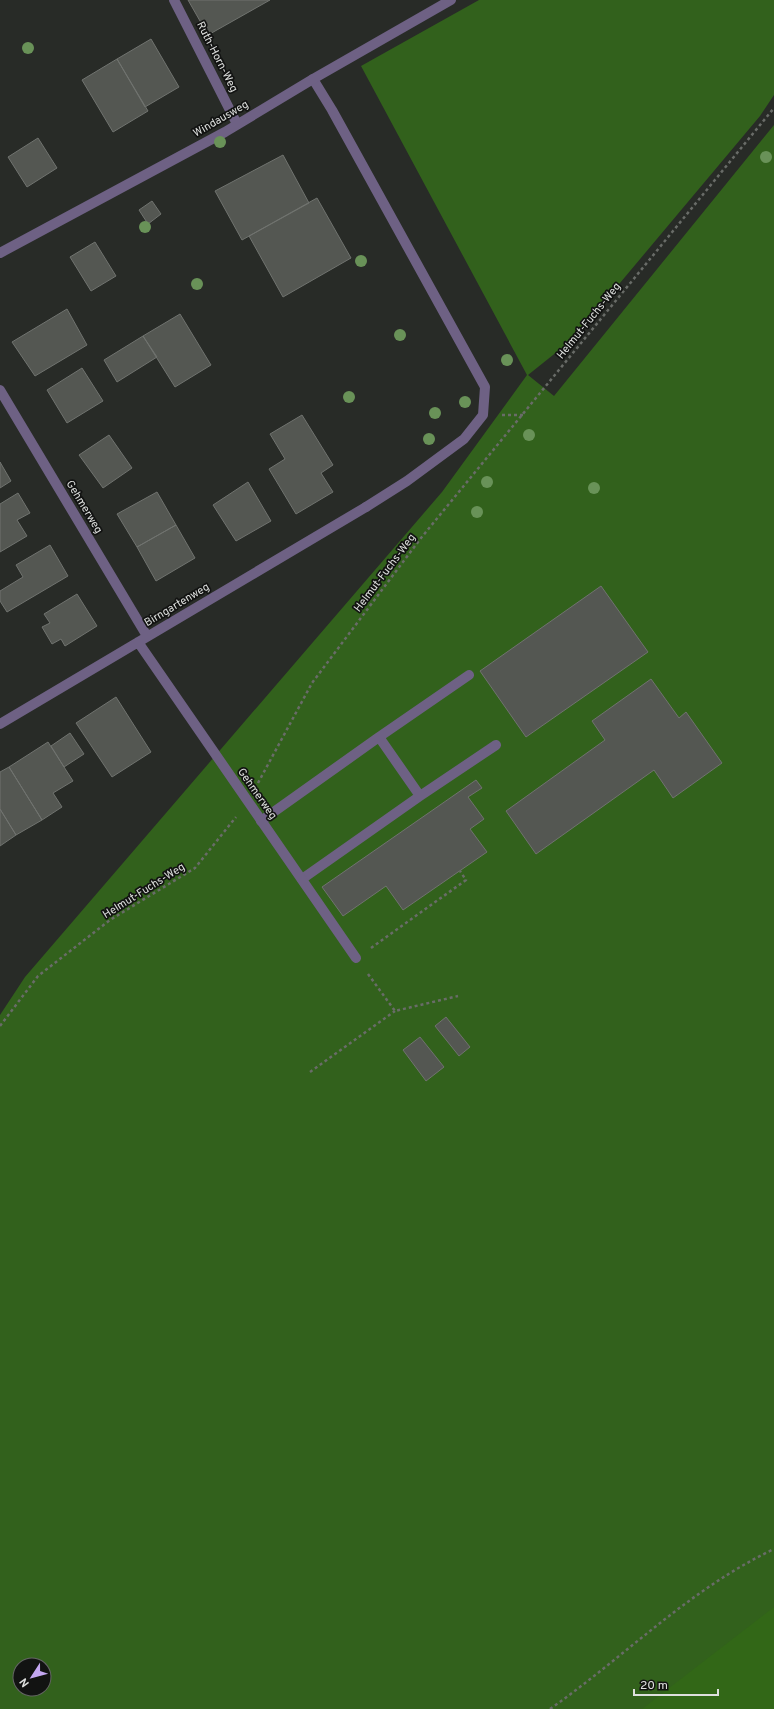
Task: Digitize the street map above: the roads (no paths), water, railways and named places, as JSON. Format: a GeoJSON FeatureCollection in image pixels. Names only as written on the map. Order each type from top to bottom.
{"type":"FeatureCollection","features":[{"type":"Feature","properties":{"kind":"street","name":"Ruth-Horn-Weg"},"geometry":{"type":"LineString","coordinates":[[174,0],[237,124]]}},
{"type":"Feature","properties":{"kind":"street","name":"Windausweg"},"geometry":{"type":"LineString","coordinates":[[0,253],[237,124],[451,0]]}},
{"type":"Feature","properties":{"kind":"street","name":"Birngartenweg"},"geometry":{"type":"LineString","coordinates":[[0,724],[366,507],[407,481],[464,438],[483,415],[485,387],[344,131],[313,79]]}},
{"type":"Feature","properties":{"kind":"street","name":"Gehmerweg"},"geometry":{"type":"LineString","coordinates":[[0,390],[147,636]]}},
{"type":"Feature","properties":{"kind":"street","name":"Gehmerweg"},"geometry":{"type":"LineString","coordinates":[[138,642],[356,958]]}},
{"type":"Feature","properties":{"kind":"street"},"geometry":{"type":"LineString","coordinates":[[261,821],[469,675]]}},
{"type":"Feature","properties":{"kind":"street"},"geometry":{"type":"LineString","coordinates":[[379,737],[420,796]]}},
{"type":"Feature","properties":{"kind":"street"},"geometry":{"type":"LineString","coordinates":[[302,879],[420,796],[496,745]]}}]}
